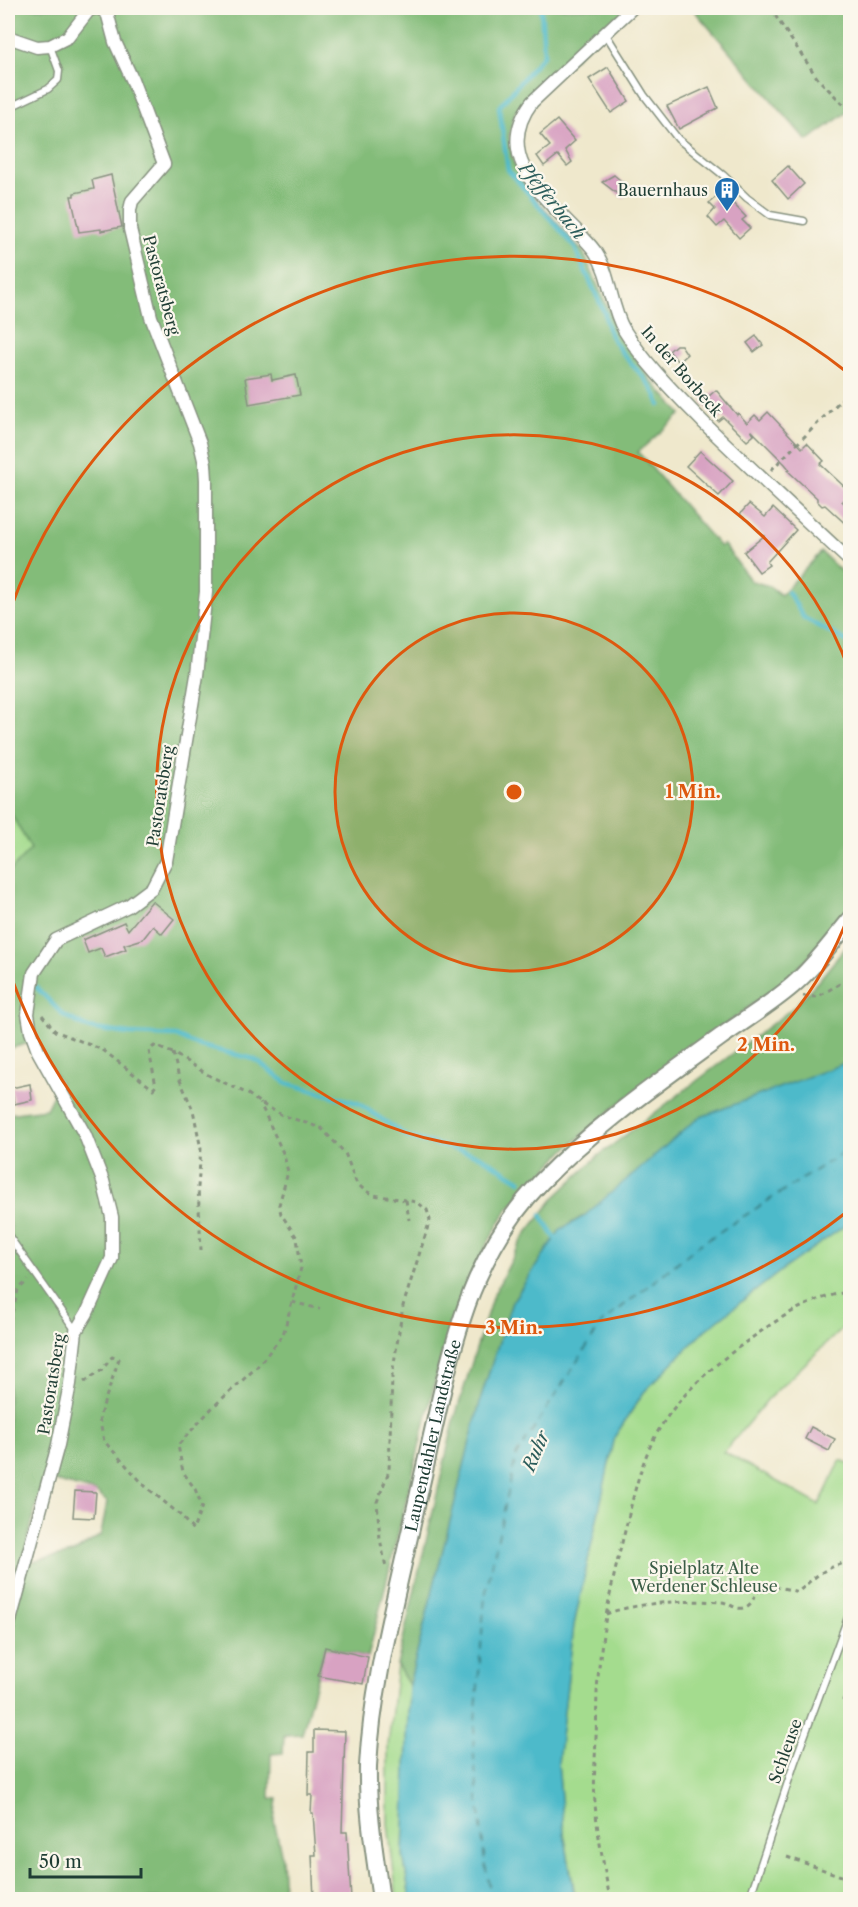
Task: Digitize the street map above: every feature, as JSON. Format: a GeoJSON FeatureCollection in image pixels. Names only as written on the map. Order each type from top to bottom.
{"type":"FeatureCollection","features":[{"type":"Feature","properties":{"kind":"main road","name":"Laupendahler Landstraße"},"geometry":{"type":"LineString","coordinates":[[381,1899],[371,1823],[368,1768],[372,1719],[383,1656],[450,1352],[472,1291],[498,1238],[541,1183],[630,1103],[792,986],[818,960],[850,920]]}},
{"type":"Feature","properties":{"kind":"street","name":"Pastoratsberg"},"geometry":{"type":"LineString","coordinates":[[8,1628],[58,1445],[70,1384],[76,1331],[87,1313],[111,1258],[112,1217],[103,1181],[85,1135],[38,1051],[31,1032],[28,1014],[34,973],[56,940],[128,906],[152,888],[166,861],[197,675],[206,592],[205,464],[200,442],[151,317],[130,229],[132,201],[164,164],[132,79],[113,37],[105,11],[97,8],[89,10],[68,37],[50,46]]}},
{"type":"Feature","properties":{"kind":"street","name":"In der Borbeck"},"geometry":{"type":"LineString","coordinates":[[632,8],[532,102],[522,115],[517,143],[520,160],[540,194],[595,251],[605,271],[618,317],[639,351],[675,394],[850,561]]}},
{"type":"Feature","properties":{"kind":"street"},"geometry":{"type":"LineString","coordinates":[[8,37],[36,47],[50,46]]}},
{"type":"Feature","properties":{"kind":"lane"},"geometry":{"type":"LineString","coordinates":[[605,33],[644,95],[678,140],[770,215],[804,221]]}},
{"type":"Feature","properties":{"kind":"lane"},"geometry":{"type":"LineString","coordinates":[[8,108],[48,89],[58,80],[58,71],[50,46]]}},
{"type":"Feature","properties":{"kind":"lane"},"geometry":{"type":"LineString","coordinates":[[8,1237],[76,1331]]}},
{"type":"Feature","properties":{"kind":"lane","name":"Schleuse"},"geometry":{"type":"LineString","coordinates":[[748,1899],[794,1764],[850,1612]]}},
{"type":"Feature","properties":{"kind":"path"},"geometry":{"type":"LineString","coordinates":[[770,8],[819,79],[850,111]]}},
{"type":"Feature","properties":{"kind":"path"},"geometry":{"type":"LineString","coordinates":[[762,479],[850,391]]}},
{"type":"Feature","properties":{"kind":"path"},"geometry":{"type":"LineString","coordinates":[[792,986],[803,996],[817,997],[850,978]]}},
{"type":"Feature","properties":{"kind":"path"},"geometry":{"type":"LineString","coordinates":[[40,1013],[55,1030],[103,1050],[153,1089],[156,1086],[149,1051],[154,1046],[173,1053],[282,1115],[321,1128],[345,1153],[356,1182],[364,1190],[374,1195],[417,1202],[427,1210],[430,1220],[403,1306],[392,1376],[389,1472],[377,1502],[380,1539],[387,1571]]}},
{"type":"Feature","properties":{"kind":"path"},"geometry":{"type":"LineString","coordinates":[[173,1053],[180,1078],[194,1110],[201,1149],[198,1186],[201,1250]]}},
{"type":"Feature","properties":{"kind":"path"},"geometry":{"type":"LineString","coordinates":[[70,1384],[84,1382],[102,1371],[112,1357],[118,1359],[99,1418],[104,1441],[145,1486],[179,1514],[193,1530],[202,1506],[195,1489],[183,1472],[178,1445],[213,1407],[257,1367],[283,1335],[301,1268],[297,1238],[281,1214],[279,1205],[288,1172],[284,1155],[260,1103]]}},
{"type":"Feature","properties":{"kind":"path"},"geometry":{"type":"LineString","coordinates":[[406,1200],[409,1220]]}},
{"type":"Feature","properties":{"kind":"path"},"geometry":{"type":"LineString","coordinates":[[8,1329],[18,1290],[35,1274]]}},
{"type":"Feature","properties":{"kind":"path"},"geometry":{"type":"LineString","coordinates":[[610,1899],[596,1813],[598,1678],[606,1614],[634,1494],[646,1455],[658,1431],[677,1405],[717,1365],[771,1324],[818,1300],[837,1293],[850,1292]]}},
{"type":"Feature","properties":{"kind":"path"},"geometry":{"type":"LineString","coordinates":[[292,1302],[321,1309]]}},
{"type":"Feature","properties":{"kind":"path"},"geometry":{"type":"LineString","coordinates":[[606,1614],[633,1606],[695,1601],[724,1602],[732,1607],[740,1608],[753,1602],[758,1591],[765,1587],[779,1587],[798,1592],[820,1572],[850,1561]]}},
{"type":"Feature","properties":{"kind":"path"},"geometry":{"type":"LineString","coordinates":[[842,1699],[850,1702]]}},
{"type":"Feature","properties":{"kind":"path"},"geometry":{"type":"LineString","coordinates":[[786,1857],[850,1879]]}},
{"type":"Feature","properties":{"kind":"green space"},"geometry":{"type":"Polygon","coordinates":[[[8,8],[630,8],[515,112],[509,136],[514,163],[521,178],[537,200],[583,252],[618,331],[651,380],[681,414],[638,452],[720,547],[723,544],[751,581],[769,586],[781,595],[821,552],[850,580],[850,907],[814,952],[783,982],[618,1104],[566,1149],[506,1211],[468,1278],[442,1353],[368,1657],[325,1647],[302,1734],[284,1735],[283,1753],[271,1754],[270,1798],[277,1799],[274,1820],[282,1858],[284,1899],[8,1899],[8,1236],[11,1226],[8,1220],[8,1114],[46,1109],[60,1081],[29,1043],[8,1049],[8,873],[31,849],[8,808],[8,8]],[[43,1478],[22,1564],[73,1553],[101,1535],[107,1502],[96,1492],[43,1478]]]}},
{"type":"Feature","properties":{"kind":"green space"},"geometry":{"type":"Polygon","coordinates":[[[692,8],[850,8],[850,110],[807,141],[692,8]]]}},
{"type":"Feature","properties":{"kind":"green space"},"geometry":{"type":"Polygon","coordinates":[[[8,808],[31,849],[8,873],[8,808]]]}},
{"type":"Feature","properties":{"kind":"green space"},"geometry":{"type":"Polygon","coordinates":[[[850,942],[850,1061],[561,1229],[512,1302],[482,1394],[409,1685],[397,1665],[455,1417],[492,1298],[523,1238],[555,1197],[598,1156],[794,1007],[850,942]]]}},
{"type":"Feature","properties":{"kind":"green space","name":"Spielplatz Alte Werdener Schleuse"},"geometry":{"type":"Polygon","coordinates":[[[850,1222],[850,1321],[768,1399],[724,1452],[819,1505],[841,1460],[850,1464],[850,1899],[576,1900],[564,1833],[558,1763],[574,1625],[615,1436],[644,1392],[705,1330],[786,1267],[850,1222]]]}},
{"type":"Feature","properties":{"kind":"green space"},"geometry":{"type":"Polygon","coordinates":[[[397,1665],[409,1685],[403,1854],[410,1899],[397,1899],[388,1824],[388,1746],[397,1665]]]}},
{"type":"Feature","properties":{"kind":"water","name":"Ruhr"},"geometry":{"type":"Polygon","coordinates":[[[850,1061],[850,1222],[786,1267],[705,1330],[644,1392],[615,1436],[574,1625],[558,1763],[564,1833],[575,1899],[410,1899],[403,1854],[409,1685],[482,1394],[512,1302],[561,1229],[583,1217],[698,1118],[850,1061]]]}},
{"type":"Feature","properties":{"kind":"building"},"geometry":{"type":"Polygon","coordinates":[[[608,67],[629,101],[611,113],[589,79],[608,67]]]}},
{"type":"Feature","properties":{"kind":"building"},"geometry":{"type":"Polygon","coordinates":[[[709,87],[718,108],[679,129],[667,106],[709,87]]]}},
{"type":"Feature","properties":{"kind":"building"},"geometry":{"type":"Polygon","coordinates":[[[557,120],[575,141],[565,150],[572,162],[567,166],[558,155],[544,166],[537,156],[550,146],[540,134],[557,120]]]}},
{"type":"Feature","properties":{"kind":"building"},"geometry":{"type":"Polygon","coordinates":[[[788,166],[804,184],[788,199],[772,180],[788,166]]]}},
{"type":"Feature","properties":{"kind":"building"},"geometry":{"type":"Polygon","coordinates":[[[111,175],[122,227],[79,232],[71,196],[74,196],[74,193],[94,189],[92,180],[111,175]]]}},
{"type":"Feature","properties":{"kind":"building"},"geometry":{"type":"Polygon","coordinates":[[[614,175],[631,189],[623,198],[602,182],[614,175]]]}},
{"type":"Feature","properties":{"kind":"building","name":"Bauernhaus"},"geometry":{"type":"Polygon","coordinates":[[[722,192],[746,217],[742,220],[750,228],[739,238],[724,221],[717,227],[708,217],[715,209],[709,203],[722,192]]]}},
{"type":"Feature","properties":{"kind":"building"},"geometry":{"type":"Polygon","coordinates":[[[756,336],[763,345],[754,352],[747,343],[756,336]]]}},
{"type":"Feature","properties":{"kind":"building"},"geometry":{"type":"Polygon","coordinates":[[[676,345],[681,345],[687,354],[678,362],[669,351],[676,345]]]}},
{"type":"Feature","properties":{"kind":"building"},"geometry":{"type":"Polygon","coordinates":[[[271,374],[272,380],[296,375],[300,395],[249,404],[245,378],[271,374]]]}},
{"type":"Feature","properties":{"kind":"building"},"geometry":{"type":"Polygon","coordinates":[[[716,390],[737,415],[738,413],[747,423],[755,415],[760,420],[768,412],[802,448],[807,443],[824,461],[820,464],[850,492],[842,501],[850,509],[850,528],[825,505],[822,506],[817,498],[788,471],[790,470],[785,464],[751,430],[754,435],[747,441],[723,417],[718,421],[702,402],[716,390]]]}},
{"type":"Feature","properties":{"kind":"building"},"geometry":{"type":"Polygon","coordinates":[[[700,451],[733,481],[719,496],[686,466],[700,451]]]}},
{"type":"Feature","properties":{"kind":"building"},"geometry":{"type":"Polygon","coordinates":[[[749,504],[765,517],[773,508],[796,530],[767,562],[769,565],[759,572],[744,552],[764,536],[740,514],[749,504]]]}},
{"type":"Feature","properties":{"kind":"building"},"geometry":{"type":"Polygon","coordinates":[[[152,901],[174,919],[162,934],[153,926],[143,939],[124,945],[126,949],[105,957],[101,948],[88,953],[83,940],[124,922],[128,930],[152,901]]]}},
{"type":"Feature","properties":{"kind":"building"},"geometry":{"type":"Polygon","coordinates":[[[30,1084],[32,1100],[14,1104],[11,1088],[30,1084]]]}},
{"type":"Feature","properties":{"kind":"building"},"geometry":{"type":"Polygon","coordinates":[[[811,1427],[835,1439],[829,1451],[805,1439],[811,1427]]]}},
{"type":"Feature","properties":{"kind":"building"},"geometry":{"type":"Polygon","coordinates":[[[75,1491],[96,1492],[94,1518],[73,1517],[75,1491]]]}},
{"type":"Feature","properties":{"kind":"building"},"geometry":{"type":"Polygon","coordinates":[[[325,1647],[368,1657],[363,1684],[318,1676],[325,1647]]]}},
{"type":"Feature","properties":{"kind":"building"},"geometry":{"type":"Polygon","coordinates":[[[314,1730],[345,1731],[342,1832],[347,1832],[351,1899],[314,1899],[312,1855],[316,1855],[313,1813],[311,1813],[312,1795],[308,1795],[309,1752],[314,1752],[314,1730]]]}},
{"type":"Feature","properties":{"kind":"waterway","name":"Pfefferbach"},"geometry":{"type":"LineString","coordinates":[[541,8],[544,54],[499,107],[508,170],[574,246],[605,314],[613,340],[655,393],[660,405]]}},
{"type":"Feature","properties":{"kind":"waterway","name":"Pfefferbach"},"geometry":{"type":"LineString","coordinates":[[788,592],[804,618],[850,643]]}},
{"type":"Feature","properties":{"kind":"waterway"},"geometry":{"type":"LineString","coordinates":[[36,987],[63,1015],[88,1028],[129,1034],[176,1036],[196,1045],[254,1059],[287,1083],[358,1103],[408,1137],[480,1156],[521,1181]]}},
{"type":"Feature","properties":{"kind":"waterway"},"geometry":{"type":"LineString","coordinates":[[541,1215],[557,1241]]}},
{"type":"Feature","properties":{"kind":"ferry route"},"geometry":{"type":"LineString","coordinates":[[492,1900],[485,1864],[473,1748],[485,1596],[516,1456],[602,1323],[699,1245],[850,1148]]}},
{"type":"Feature","properties":{"kind":"place","name":"Bauernhaus"},"geometry":{"type":"Point","coordinates":[727,213]}}]}
